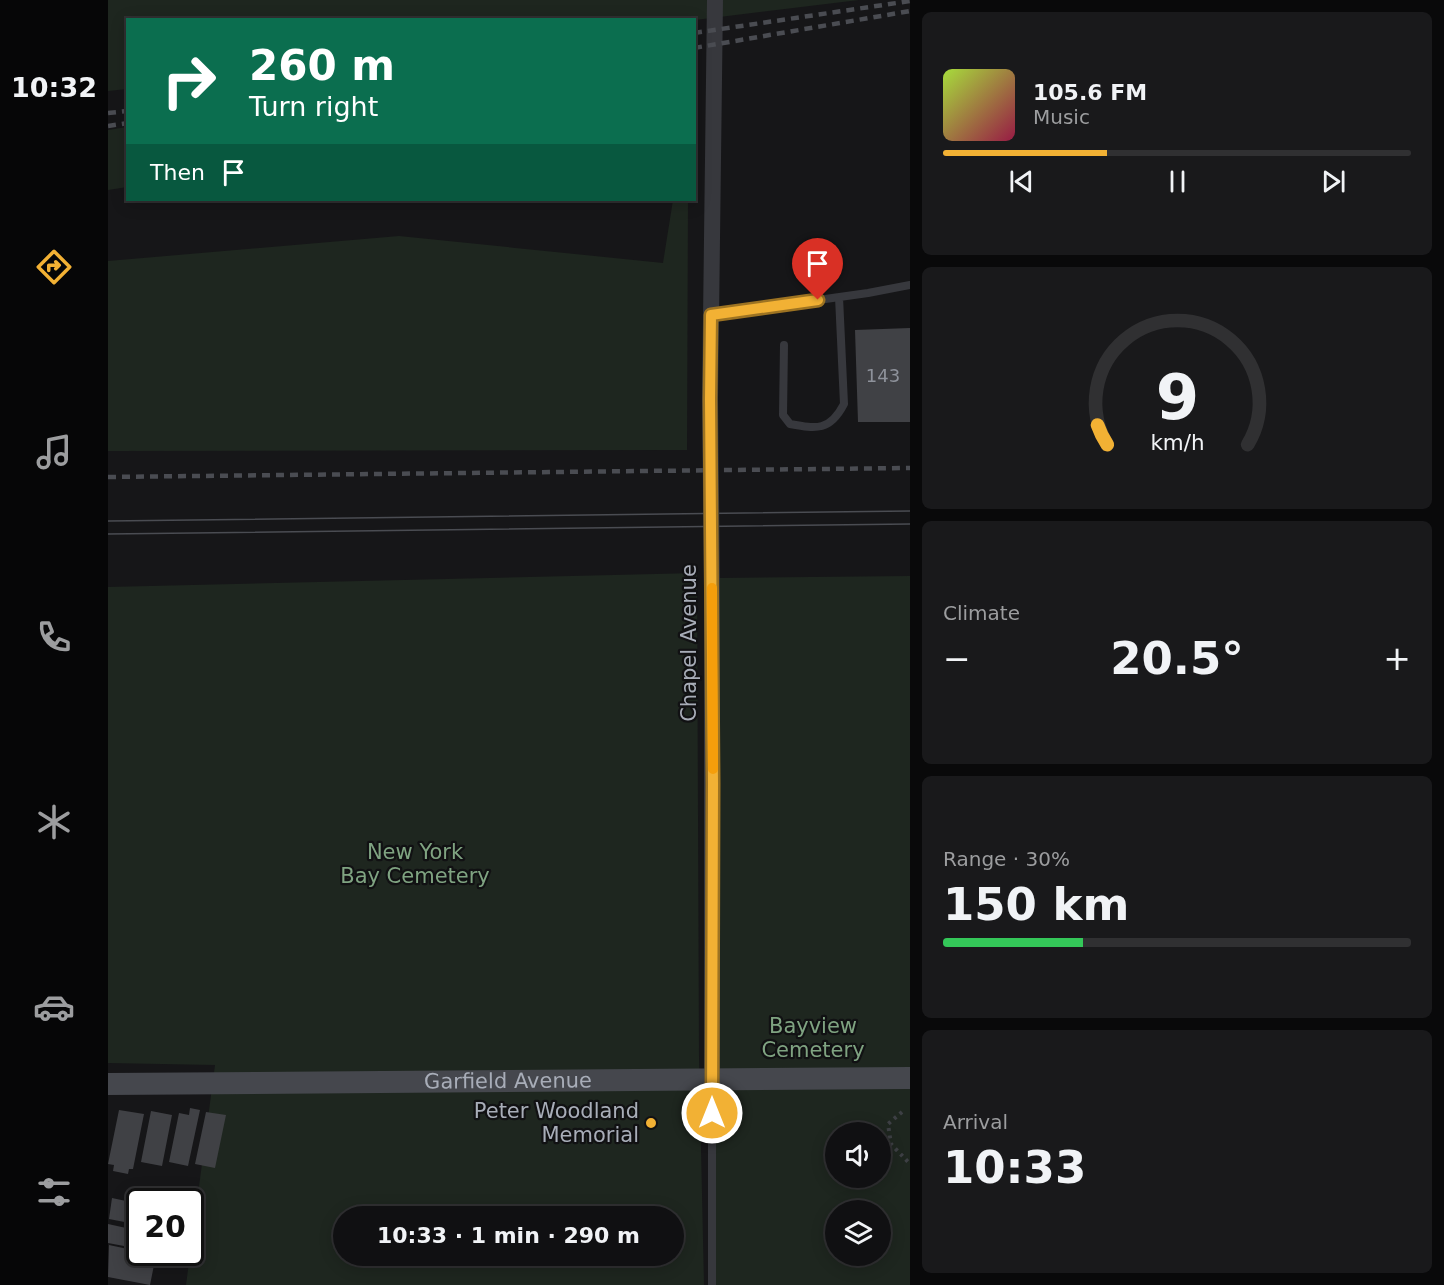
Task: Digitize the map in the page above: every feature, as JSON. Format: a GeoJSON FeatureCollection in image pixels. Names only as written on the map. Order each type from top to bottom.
{"type":"FeatureCollection","features":[{"type":"Feature","properties":{"kind":"main road","name":"Garfield Avenue"},"geometry":{"type":"LineString","coordinates":[[108,1084],[910,1078]]}},
{"type":"Feature","properties":{"kind":"street","name":"Chapel Avenue"},"geometry":{"type":"LineString","coordinates":[[712,1078],[710,399],[714,0]]}},
{"type":"Feature","properties":{"kind":"lane"},"geometry":{"type":"LineString","coordinates":[[711,315],[910,285]]}},
{"type":"Feature","properties":{"kind":"lane"},"geometry":{"type":"LineString","coordinates":[[784,345],[783,415],[790,423],[814,427],[827,425],[837,417],[844,404],[840,297]]}},
{"type":"Feature","properties":{"kind":"lane","name":"Chapel Avenue"},"geometry":{"type":"LineString","coordinates":[[712,1078],[712,1285]]}},
{"type":"Feature","properties":{"kind":"path"},"geometry":{"type":"LineString","coordinates":[[902,1112],[888,1124],[891,1144],[910,1164]]}},
{"type":"Feature","properties":{"kind":"green space"},"geometry":{"type":"Polygon","coordinates":[[[108,0],[859,0],[696,20],[696,18],[126,18],[126,89],[108,91],[108,0]]]}},
{"type":"Feature","properties":{"kind":"green space"},"geometry":{"type":"Polygon","coordinates":[[[126,127],[126,187],[108,190],[108,130],[126,127]]]}},
{"type":"Feature","properties":{"kind":"green space"},"geometry":{"type":"Polygon","coordinates":[[[673,201],[688,201],[687,450],[108,451],[108,261],[399,236],[663,263],[673,201]]]}},
{"type":"Feature","properties":{"kind":"green space","name":"New York Bay Cemetery"},"geometry":{"type":"Polygon","coordinates":[[[697,573],[699,1056],[704,1285],[186,1285],[189,1266],[204,1266],[204,1188],[199,1188],[215,1065],[108,1063],[108,587],[697,573]]]}},
{"type":"Feature","properties":{"kind":"green space","name":"Bayview Cemetery"},"geometry":{"type":"Polygon","coordinates":[[[910,576],[910,1285],[715,1285],[719,578],[910,576]]]}},
{"type":"Feature","properties":{"kind":"building"},"geometry":{"type":"Polygon","coordinates":[[[910,328],[910,422],[858,422],[855,330],[910,328]]]}},
{"type":"Feature","properties":{"kind":"building"},"geometry":{"type":"Polygon","coordinates":[[[190,1108],[200,1110],[188,1166],[169,1162],[179,1113],[189,1115],[190,1108]]]}},
{"type":"Feature","properties":{"kind":"building"},"geometry":{"type":"Polygon","coordinates":[[[119,1110],[144,1114],[133,1169],[129,1169],[128,1174],[113,1171],[114,1165],[108,1164],[119,1110]]]}},
{"type":"Feature","properties":{"kind":"building"},"geometry":{"type":"Polygon","coordinates":[[[151,1111],[172,1115],[162,1166],[141,1162],[151,1111]]]}},
{"type":"Feature","properties":{"kind":"building"},"geometry":{"type":"Polygon","coordinates":[[[206,1112],[226,1115],[215,1168],[195,1164],[206,1112]]]}},
{"type":"Feature","properties":{"kind":"building"},"geometry":{"type":"Polygon","coordinates":[[[112,1198],[126,1201],[126,1222],[109,1219],[112,1198]]]}},
{"type":"Feature","properties":{"kind":"building"},"geometry":{"type":"Polygon","coordinates":[[[108,1224],[126,1228],[126,1246],[108,1243],[108,1224]]]}},
{"type":"Feature","properties":{"kind":"building"},"geometry":{"type":"Polygon","coordinates":[[[109,1245],[126,1249],[126,1266],[154,1266],[150,1285],[108,1277],[109,1245]]]}},
{"type":"Feature","properties":{"kind":"tram line"},"geometry":{"type":"LineString","coordinates":[[108,521],[910,511]]}},
{"type":"Feature","properties":{"kind":"tram line"},"geometry":{"type":"LineString","coordinates":[[108,534],[910,524]]}},
{"type":"Feature","properties":{"kind":"railway"},"geometry":{"type":"LineString","coordinates":[[696,33],[910,1]]}},
{"type":"Feature","properties":{"kind":"railway"},"geometry":{"type":"LineString","coordinates":[[696,48],[910,11]]}},
{"type":"Feature","properties":{"kind":"railway"},"geometry":{"type":"LineString","coordinates":[[108,113],[126,111]]}},
{"type":"Feature","properties":{"kind":"railway"},"geometry":{"type":"LineString","coordinates":[[108,126],[126,123]]}},
{"type":"Feature","properties":{"kind":"railway"},"geometry":{"type":"LineString","coordinates":[[108,477],[910,468]]}},
{"type":"Feature","properties":{"kind":"slow traffic"},"geometry":{"type":"LineString","coordinates":[[712,588],[713,769]]}},
{"type":"Feature","properties":{"kind":"place","name":"Peter Woodland Memorial"},"geometry":{"type":"Point","coordinates":[651,1123]}},
{"type":"Feature","properties":{"kind":"route"},"geometry":{"type":"LineString","coordinates":[[712,1113],[711,315],[818,300]]}}]}
